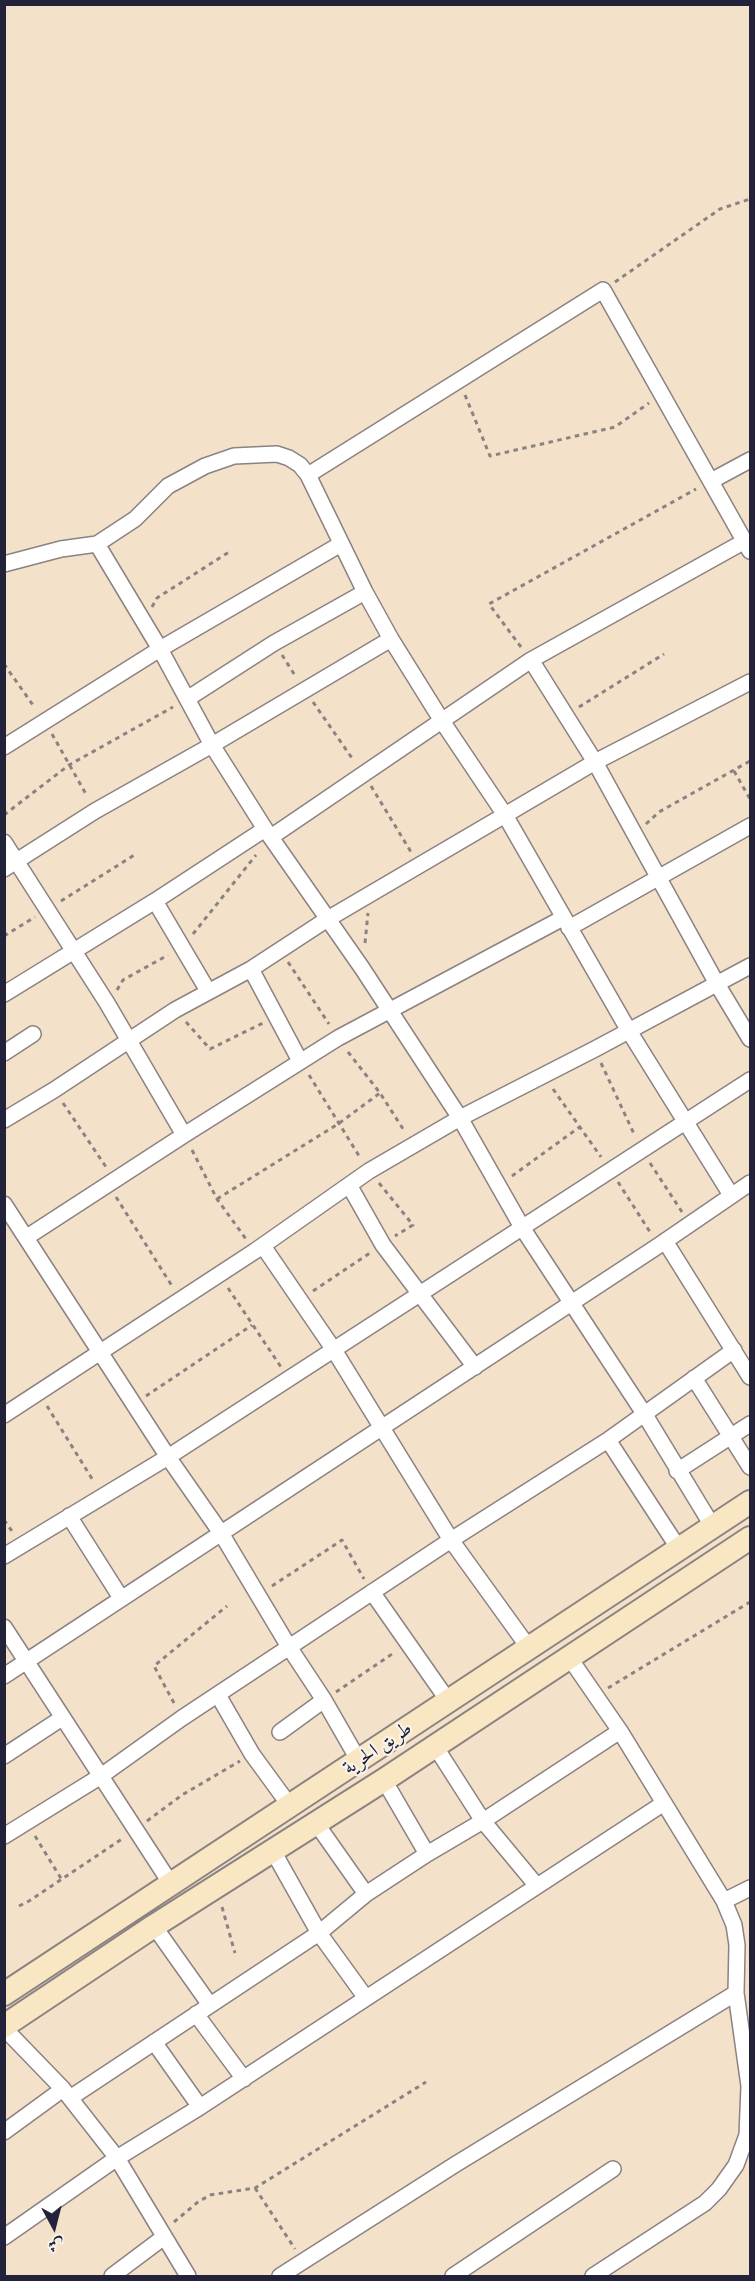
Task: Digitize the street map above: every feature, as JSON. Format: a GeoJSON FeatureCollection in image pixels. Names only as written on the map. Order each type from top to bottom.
{"type":"FeatureCollection","features":[{"type":"Feature","properties":{"kind":"main road","name":"طريق الحرية"},"geometry":{"type":"LineString","coordinates":[[4,1994],[750,1502]]}},
{"type":"Feature","properties":{"kind":"main road","name":"طريق الحرية"},"geometry":{"type":"LineString","coordinates":[[4,2027],[154,1926],[384,1780],[750,1538]]}},
{"type":"Feature","properties":{"kind":"street"},"geometry":{"type":"LineString","coordinates":[[4,994],[363,774],[531,660],[748,546],[603,291],[308,475]]}},
{"type":"Feature","properties":{"kind":"street"},"geometry":{"type":"LineString","coordinates":[[4,564],[61,549],[97,544],[135,519],[168,486],[205,466],[234,456],[277,454],[295,462],[308,475],[365,592],[391,639],[442,722],[505,815],[629,1031],[731,1195]]}},
{"type":"Feature","properties":{"kind":"street"},"geometry":{"type":"LineString","coordinates":[[711,481],[750,460]]}},
{"type":"Feature","properties":{"kind":"street"},"geometry":{"type":"LineString","coordinates":[[97,544],[145,622],[212,745],[268,833],[326,920],[362,968],[460,1118],[524,1228],[645,1415],[713,1527]]}},
{"type":"Feature","properties":{"kind":"street"},"geometry":{"type":"LineString","coordinates":[[4,747],[46,723],[160,649],[341,544]]}},
{"type":"Feature","properties":{"kind":"street"},"geometry":{"type":"LineString","coordinates":[[187,699],[274,643],[365,592]]}},
{"type":"Feature","properties":{"kind":"street"},"geometry":{"type":"LineString","coordinates":[[11,865],[95,811],[391,639]]}},
{"type":"Feature","properties":{"kind":"street"},"geometry":{"type":"LineString","coordinates":[[531,660],[596,762],[717,984],[750,1039]]}},
{"type":"Feature","properties":{"kind":"street"},"geometry":{"type":"LineString","coordinates":[[4,1120],[54,1090],[175,1010],[251,969],[370,894],[596,762],[750,682]]}},
{"type":"Feature","properties":{"kind":"street"},"geometry":{"type":"LineString","coordinates":[[27,1237],[338,1038],[658,877],[750,826]]}},
{"type":"Feature","properties":{"kind":"street"},"geometry":{"type":"LineString","coordinates":[[4,842],[11,865],[48,909],[107,1003],[184,1135]]}},
{"type":"Feature","properties":{"kind":"street"},"geometry":{"type":"LineString","coordinates":[[155,901],[208,991]]}},
{"type":"Feature","properties":{"kind":"street"},"geometry":{"type":"LineString","coordinates":[[4,1415],[220,1275],[369,1172],[460,1118],[750,966]]}},
{"type":"Feature","properties":{"kind":"street"},"geometry":{"type":"LineString","coordinates":[[251,969],[300,1061]]}},
{"type":"Feature","properties":{"kind":"street"},"geometry":{"type":"LineString","coordinates":[[4,1053],[33,1034]]}},
{"type":"Feature","properties":{"kind":"street"},"geometry":{"type":"LineString","coordinates":[[4,1556],[168,1457],[750,1080]]}},
{"type":"Feature","properties":{"kind":"street"},"geometry":{"type":"LineString","coordinates":[[4,1676],[662,1244],[750,1183]]}},
{"type":"Feature","properties":{"kind":"street"},"geometry":{"type":"LineString","coordinates":[[349,1185],[383,1245],[475,1367]]}},
{"type":"Feature","properties":{"kind":"street"},"geometry":{"type":"LineString","coordinates":[[4,1204],[168,1457],[221,1533],[359,1761]]}},
{"type":"Feature","properties":{"kind":"street"},"geometry":{"type":"LineString","coordinates":[[662,1244],[750,1377]]}},
{"type":"Feature","properties":{"kind":"street"},"geometry":{"type":"LineString","coordinates":[[259,1249],[334,1350],[451,1540],[530,1648]]}},
{"type":"Feature","properties":{"kind":"street"},"geometry":{"type":"LineString","coordinates":[[4,1836],[101,1776],[182,1718],[289,1647],[608,1440],[734,1350]]}},
{"type":"Feature","properties":{"kind":"street"},"geometry":{"type":"LineString","coordinates":[[694,1378],[750,1467]]}},
{"type":"Feature","properties":{"kind":"street"},"geometry":{"type":"LineString","coordinates":[[677,1470],[750,1424]]}},
{"type":"Feature","properties":{"kind":"street"},"geometry":{"type":"LineString","coordinates":[[608,1440],[678,1549]]}},
{"type":"Feature","properties":{"kind":"street"},"geometry":{"type":"LineString","coordinates":[[69,1516],[121,1598]]}},
{"type":"Feature","properties":{"kind":"street"},"geometry":{"type":"LineString","coordinates":[[372,1592],[449,1702]]}},
{"type":"Feature","properties":{"kind":"street"},"geometry":{"type":"LineString","coordinates":[[4,1627],[171,1884]]}},
{"type":"Feature","properties":{"kind":"street"},"geometry":{"type":"LineString","coordinates":[[569,1657],[620,1731],[723,1901],[734,1925],[737,1945],[736,1993],[749,2086],[747,2135],[736,2165],[719,2189],[705,2203],[593,2277]]}},
{"type":"Feature","properties":{"kind":"street"},"geometry":{"type":"LineString","coordinates":[[218,1695],[252,1754],[290,1806]]}},
{"type":"Feature","properties":{"kind":"street"},"geometry":{"type":"LineString","coordinates":[[280,1732],[324,1700]]}},
{"type":"Feature","properties":{"kind":"street"},"geometry":{"type":"LineString","coordinates":[[4,1756],[62,1718]]}},
{"type":"Feature","properties":{"kind":"street"},"geometry":{"type":"LineString","coordinates":[[4,2132],[154,2042],[319,1934],[366,1894],[620,1731]]}},
{"type":"Feature","properties":{"kind":"street"},"geometry":{"type":"LineString","coordinates":[[435,1746],[483,1821],[537,1886]]}},
{"type":"Feature","properties":{"kind":"street"},"geometry":{"type":"LineString","coordinates":[[384,1780],[428,1854]]}},
{"type":"Feature","properties":{"kind":"street"},"geometry":{"type":"LineString","coordinates":[[4,2237],[117,2158],[244,2079],[664,1803]]}},
{"type":"Feature","properties":{"kind":"street"},"geometry":{"type":"LineString","coordinates":[[316,1823],[366,1894]]}},
{"type":"Feature","properties":{"kind":"street"},"geometry":{"type":"LineString","coordinates":[[273,1851],[319,1934],[366,1998]]}},
{"type":"Feature","properties":{"kind":"street"},"geometry":{"type":"LineString","coordinates":[[723,1901],[750,1888]]}},
{"type":"Feature","properties":{"kind":"street"},"geometry":{"type":"LineString","coordinates":[[154,1926],[210,2005]]}},
{"type":"Feature","properties":{"kind":"street"},"geometry":{"type":"LineString","coordinates":[[280,2277],[456,2164],[736,1993]]}},
{"type":"Feature","properties":{"kind":"street"},"geometry":{"type":"LineString","coordinates":[[196,2014],[244,2079]]}},
{"type":"Feature","properties":{"kind":"street"},"geometry":{"type":"LineString","coordinates":[[4,2027],[66,2093],[117,2158],[188,2277]]}},
{"type":"Feature","properties":{"kind":"street"},"geometry":{"type":"LineString","coordinates":[[154,2042],[200,2107]]}},
{"type":"Feature","properties":{"kind":"street"},"geometry":{"type":"LineString","coordinates":[[453,2277],[613,2169]]}},
{"type":"Feature","properties":{"kind":"street"},"geometry":{"type":"LineString","coordinates":[[112,2277],[162,2235]]}},
{"type":"Feature","properties":{"kind":"path"},"geometry":{"type":"LineString","coordinates":[[603,291],[720,209],[750,199]]}},
{"type":"Feature","properties":{"kind":"path"},"geometry":{"type":"LineString","coordinates":[[460,382],[490,456],[615,427],[663,394]]}},
{"type":"Feature","properties":{"kind":"path"},"geometry":{"type":"LineString","coordinates":[[531,660],[489,604],[711,481]]}},
{"type":"Feature","properties":{"kind":"path"},"geometry":{"type":"LineString","coordinates":[[145,622],[157,598],[229,552]]}},
{"type":"Feature","properties":{"kind":"path"},"geometry":{"type":"LineString","coordinates":[[274,643],[303,689],[363,774],[420,866]]}},
{"type":"Feature","properties":{"kind":"path"},"geometry":{"type":"LineString","coordinates":[[565,716],[664,654]]}},
{"type":"Feature","properties":{"kind":"path"},"geometry":{"type":"LineString","coordinates":[[4,664],[46,723],[95,811]]}},
{"type":"Feature","properties":{"kind":"path"},"geometry":{"type":"LineString","coordinates":[[4,815],[69,765],[187,699]]}},
{"type":"Feature","properties":{"kind":"path"},"geometry":{"type":"LineString","coordinates":[[636,833],[659,812],[750,761]]}},
{"type":"Feature","properties":{"kind":"path"},"geometry":{"type":"LineString","coordinates":[[734,771],[750,799]]}},
{"type":"Feature","properties":{"kind":"path"},"geometry":{"type":"LineString","coordinates":[[107,1003],[123,980],[183,946],[268,833]]}},
{"type":"Feature","properties":{"kind":"path"},"geometry":{"type":"LineString","coordinates":[[4,936],[136,854]]}},
{"type":"Feature","properties":{"kind":"path"},"geometry":{"type":"LineString","coordinates":[[362,968],[370,894]]}},
{"type":"Feature","properties":{"kind":"path"},"geometry":{"type":"LineString","coordinates":[[280,950],[338,1038],[380,1094],[413,1146]]}},
{"type":"Feature","properties":{"kind":"path"},"geometry":{"type":"LineString","coordinates":[[175,1010],[210,1049],[276,1016]]}},
{"type":"Feature","properties":{"kind":"path"},"geometry":{"type":"LineString","coordinates":[[595,1049],[642,1150],[690,1224]]}},
{"type":"Feature","properties":{"kind":"path"},"geometry":{"type":"LineString","coordinates":[[299,1300],[413,1225],[369,1172],[300,1061]]}},
{"type":"Feature","properties":{"kind":"path"},"geometry":{"type":"LineString","coordinates":[[543,1075],[662,1244]]}},
{"type":"Feature","properties":{"kind":"path"},"geometry":{"type":"LineString","coordinates":[[54,1090],[181,1300]]}},
{"type":"Feature","properties":{"kind":"path"},"geometry":{"type":"LineString","coordinates":[[217,1199],[338,1124],[380,1094]]}},
{"type":"Feature","properties":{"kind":"path"},"geometry":{"type":"LineString","coordinates":[[499,1185],[581,1126]]}},
{"type":"Feature","properties":{"kind":"path"},"geometry":{"type":"LineString","coordinates":[[184,1135],[217,1199],[259,1249]]}},
{"type":"Feature","properties":{"kind":"path"},"geometry":{"type":"LineString","coordinates":[[220,1275],[289,1378]]}},
{"type":"Feature","properties":{"kind":"path"},"geometry":{"type":"LineString","coordinates":[[134,1404],[252,1325]]}},
{"type":"Feature","properties":{"kind":"path"},"geometry":{"type":"LineString","coordinates":[[39,1393],[103,1497]]}},
{"type":"Feature","properties":{"kind":"path"},"geometry":{"type":"LineString","coordinates":[[258,1596],[342,1540],[372,1592]]}},
{"type":"Feature","properties":{"kind":"path"},"geometry":{"type":"LineString","coordinates":[[597,1695],[750,1602]]}},
{"type":"Feature","properties":{"kind":"path"},"geometry":{"type":"LineString","coordinates":[[182,1718],[154,1665],[227,1606]]}},
{"type":"Feature","properties":{"kind":"path"},"geometry":{"type":"LineString","coordinates":[[324,1700],[407,1644]]}},
{"type":"Feature","properties":{"kind":"path"},"geometry":{"type":"LineString","coordinates":[[19,1906],[136,1830],[182,1795],[252,1754]]}},
{"type":"Feature","properties":{"kind":"path"},"geometry":{"type":"LineString","coordinates":[[27,1823],[62,1880]]}},
{"type":"Feature","properties":{"kind":"path"},"geometry":{"type":"LineString","coordinates":[[217,1888],[235,1953]]}},
{"type":"Feature","properties":{"kind":"path"},"geometry":{"type":"LineString","coordinates":[[162,2235],[198,2202],[210,2195],[255,2188],[426,2082]]}},
{"type":"Feature","properties":{"kind":"path"},"geometry":{"type":"LineString","coordinates":[[255,2188],[303,2261]]}}]}
